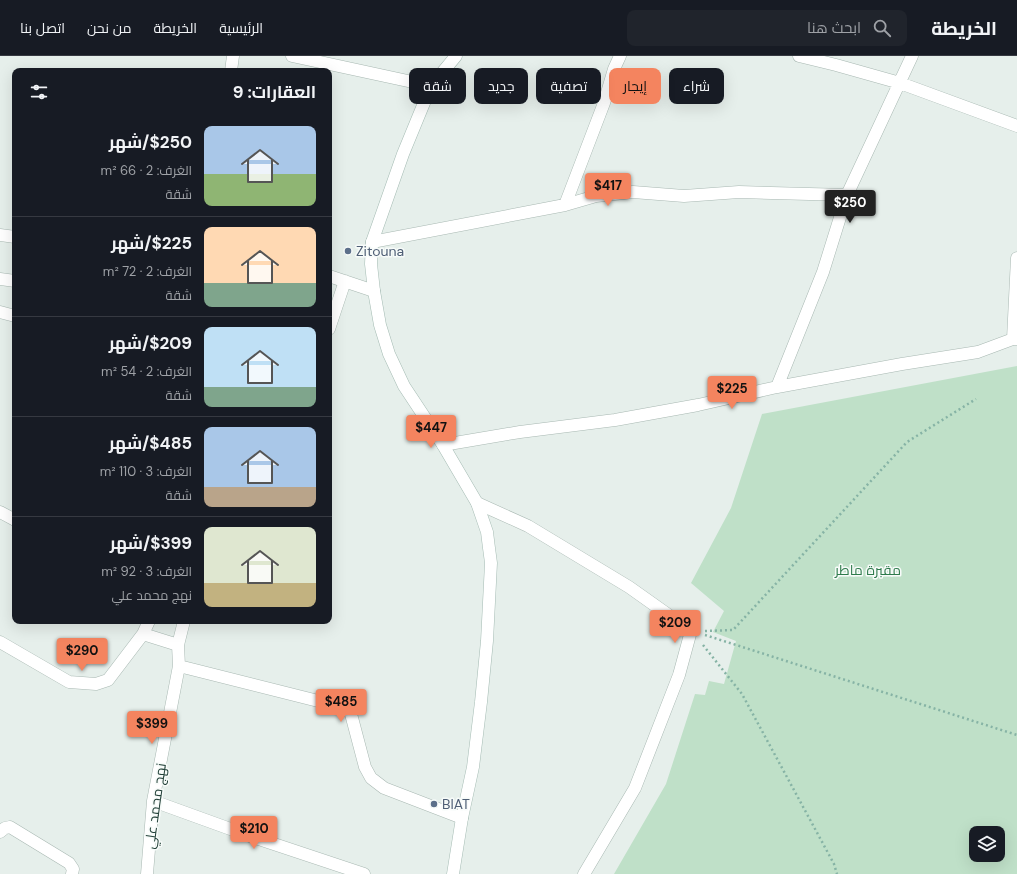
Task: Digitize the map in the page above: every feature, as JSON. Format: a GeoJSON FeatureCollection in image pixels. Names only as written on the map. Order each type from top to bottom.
{"type":"FeatureCollection","features":[{"type":"Feature","properties":{"kind":"street"},"geometry":{"type":"LineString","coordinates":[[231,68],[233,56]]}},
{"type":"Feature","properties":{"kind":"street"},"geometry":{"type":"LineString","coordinates":[[292,56],[409,81]]}},
{"type":"Feature","properties":{"kind":"street"},"geometry":{"type":"LineString","coordinates":[[446,68],[456,56]]}},
{"type":"Feature","properties":{"kind":"street"},"geometry":{"type":"LineString","coordinates":[[566,205],[604,103],[614,69],[620,56]]}},
{"type":"Feature","properties":{"kind":"street"},"geometry":{"type":"LineString","coordinates":[[799,56],[900,83],[1017,126]]}},
{"type":"Feature","properties":{"kind":"street"},"geometry":{"type":"LineString","coordinates":[[777,387],[823,272],[847,195],[912,56]]}},
{"type":"Feature","properties":{"kind":"street"},"geometry":{"type":"LineString","coordinates":[[424,104],[402,154],[372,242],[371,264],[380,325],[392,361],[404,386],[442,445],[477,504],[487,532],[491,563],[487,641],[481,702],[473,767],[462,818],[453,874]]}},
{"type":"Feature","properties":{"kind":"street"},"geometry":{"type":"LineString","coordinates":[[372,242],[566,205],[596,196],[633,192],[684,196],[739,192],[847,195]]}},
{"type":"Feature","properties":{"kind":"street"},"geometry":{"type":"LineString","coordinates":[[0,235],[12,237]]}},
{"type":"Feature","properties":{"kind":"street"},"geometry":{"type":"LineString","coordinates":[[442,445],[520,432],[615,420],[698,405],[777,387],[902,364],[978,352],[1015,339],[1017,258]]}},
{"type":"Feature","properties":{"kind":"street"},"geometry":{"type":"LineString","coordinates":[[332,277],[374,291]]}},
{"type":"Feature","properties":{"kind":"street"},"geometry":{"type":"LineString","coordinates":[[0,279],[12,281]]}},
{"type":"Feature","properties":{"kind":"street"},"geometry":{"type":"LineString","coordinates":[[332,320],[345,281]]}},
{"type":"Feature","properties":{"kind":"street"},"geometry":{"type":"LineString","coordinates":[[0,312],[12,315]]}},
{"type":"Feature","properties":{"kind":"street"},"geometry":{"type":"LineString","coordinates":[[477,504],[528,526],[629,587],[691,631],[679,675],[635,788],[584,874]]}},
{"type":"Feature","properties":{"kind":"street"},"geometry":{"type":"LineString","coordinates":[[0,512],[12,518]]}},
{"type":"Feature","properties":{"kind":"street"},"geometry":{"type":"LineString","coordinates":[[2,646],[69,682],[96,684],[108,680],[143,634],[148,624]]}},
{"type":"Feature","properties":{"kind":"street","name":"نهج محمد علي"},"geometry":{"type":"LineString","coordinates":[[147,874],[153,801],[179,666],[178,644],[183,624]]}},
{"type":"Feature","properties":{"kind":"street"},"geometry":{"type":"LineString","coordinates":[[143,634],[178,644]]}},
{"type":"Feature","properties":{"kind":"street"},"geometry":{"type":"LineString","coordinates":[[179,666],[346,708],[351,714],[365,768],[371,778],[384,788],[462,818]]}},
{"type":"Feature","properties":{"kind":"street"},"geometry":{"type":"LineString","coordinates":[[153,801],[247,835],[364,874]]}},
{"type":"Feature","properties":{"kind":"street"},"geometry":{"type":"LineString","coordinates":[[0,832],[5,828],[10,827],[69,863],[72,869],[72,874]]}},
{"type":"Feature","properties":{"kind":"path"},"geometry":{"type":"LineString","coordinates":[[691,631],[733,630],[907,442],[976,399]]}},
{"type":"Feature","properties":{"kind":"path"},"geometry":{"type":"LineString","coordinates":[[691,631],[1017,735]]}},
{"type":"Feature","properties":{"kind":"path"},"geometry":{"type":"LineString","coordinates":[[691,631],[742,694],[834,864],[837,874]]}},
{"type":"Feature","properties":{"kind":"green space","name":"مقبرة ماطر"},"geometry":{"type":"Polygon","coordinates":[[[1017,366],[1017,874],[614,874],[666,784],[695,694],[705,695],[709,681],[724,684],[736,641],[713,632],[724,611],[691,583],[731,508],[762,414],[1017,366]]]}},
{"type":"Feature","properties":{"kind":"place","name":"Zitouna"},"geometry":{"type":"Point","coordinates":[348,251]}},
{"type":"Feature","properties":{"kind":"place","name":"BIAT"},"geometry":{"type":"Point","coordinates":[434,804]}}]}
